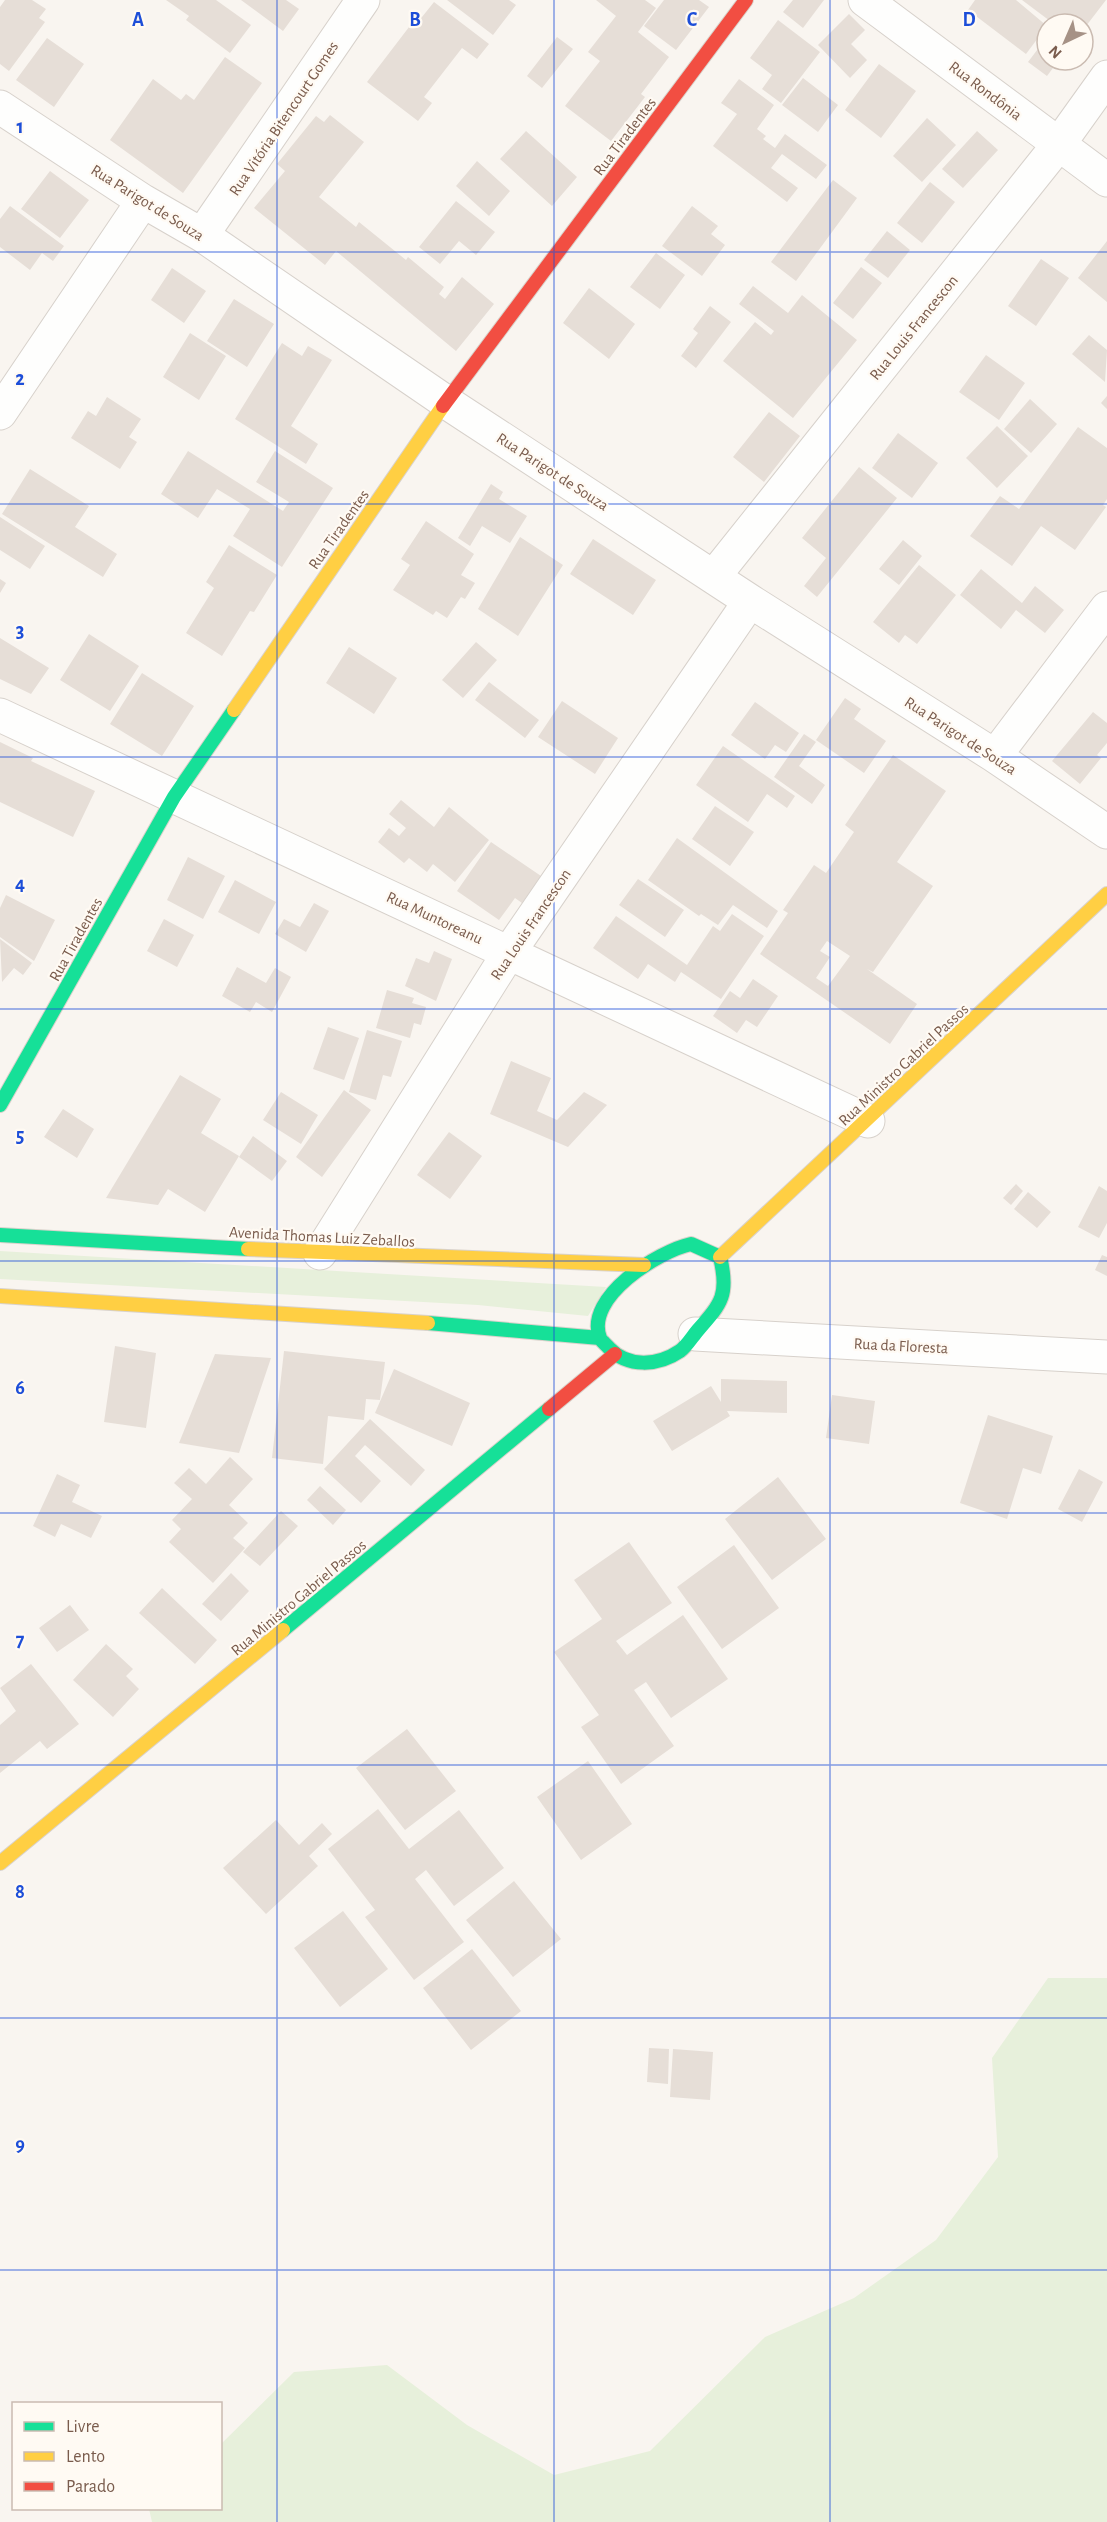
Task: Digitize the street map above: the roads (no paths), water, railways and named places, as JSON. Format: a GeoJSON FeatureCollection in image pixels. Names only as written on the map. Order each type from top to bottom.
{"type":"FeatureCollection","features":[{"type":"Feature","properties":{"kind":"main road","name":"Rua Tiradentes"},"geometry":{"type":"LineString","coordinates":[[0,1105],[174,797],[446,402],[746,0]]}},
{"type":"Feature","properties":{"kind":"main road","name":"Rua Ministro Gabriel Passos"},"geometry":{"type":"LineString","coordinates":[[720,1257],[868,1121],[1107,894]]}},
{"type":"Feature","properties":{"kind":"main road","name":"Avenida Thomas Luiz Zeballos"},"geometry":{"type":"LineString","coordinates":[[0,1234],[320,1253],[644,1265]]}},
{"type":"Feature","properties":{"kind":"main road"},"geometry":{"type":"LineString","coordinates":[[691,1244],[720,1257],[725,1278],[720,1305],[681,1350],[657,1362],[629,1362],[615,1354],[600,1338],[599,1320],[607,1303],[622,1283],[644,1265],[675,1245],[691,1244]]}},
{"type":"Feature","properties":{"kind":"main road"},"geometry":{"type":"LineString","coordinates":[[0,1296],[510,1328],[600,1338]]}},
{"type":"Feature","properties":{"kind":"main road","name":"Rua Ministro Gabriel Passos"},"geometry":{"type":"LineString","coordinates":[[0,1863],[58,1818],[615,1354]]}},
{"type":"Feature","properties":{"kind":"street","name":"Rua Vitória Bitencourt Gomes"},"geometry":{"type":"LineString","coordinates":[[202,235],[363,0]]}},
{"type":"Feature","properties":{"kind":"street","name":"Rua Rondônia"},"geometry":{"type":"LineString","coordinates":[[865,0],[1107,180]]}},
{"type":"Feature","properties":{"kind":"street","name":"Rua Louis Francescon"},"geometry":{"type":"LineString","coordinates":[[715,575],[1059,144],[1107,77]]}},
{"type":"Feature","properties":{"kind":"street","name":"Rua Parigot de Souza"},"geometry":{"type":"LineString","coordinates":[[0,107],[143,201],[202,235],[446,402],[715,575],[750,601],[995,756],[1107,832]]}},
{"type":"Feature","properties":{"kind":"street"},"geometry":{"type":"LineString","coordinates":[[0,413],[143,201]]}},
{"type":"Feature","properties":{"kind":"street","name":"Rua Louis Francescon"},"geometry":{"type":"LineString","coordinates":[[320,1253],[510,951],[750,601]]}},
{"type":"Feature","properties":{"kind":"street"},"geometry":{"type":"LineString","coordinates":[[995,756],[1107,608]]}},
{"type":"Feature","properties":{"kind":"street","name":"Rua Muntoreanu"},"geometry":{"type":"LineString","coordinates":[[0,715],[510,951],[868,1121]]}},
{"type":"Feature","properties":{"kind":"street","name":"Rua da Floresta"},"geometry":{"type":"LineString","coordinates":[[695,1334],[1107,1357]]}}]}
